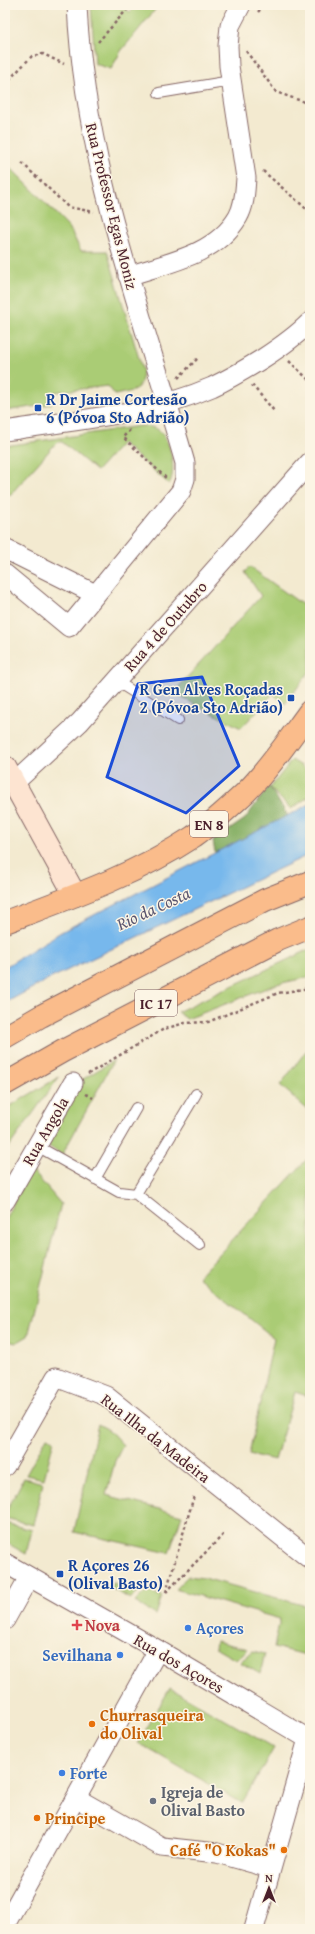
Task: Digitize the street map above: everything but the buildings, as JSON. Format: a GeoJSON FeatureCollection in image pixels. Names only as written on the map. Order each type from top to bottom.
{"type":"FeatureCollection","features":[{"type":"Feature","properties":{"kind":"main road","name":"EN 8"},"geometry":{"type":"LineString","coordinates":[[75,895],[156,860],[194,836],[246,792],[277,756],[310,711]]}},
{"type":"Feature","properties":{"kind":"main road","name":"IC 17"},"geometry":{"type":"LineString","coordinates":[[5,1037],[41,1016],[265,900],[310,882]]}},
{"type":"Feature","properties":{"kind":"main road"},"geometry":{"type":"LineString","coordinates":[[5,922],[75,895]]}},
{"type":"Feature","properties":{"kind":"main road","name":"IC 17"},"geometry":{"type":"LineString","coordinates":[[5,1084],[63,1051],[250,954],[278,940],[310,927]]}},
{"type":"Feature","properties":{"kind":"street","name":"Rua Professor Egas Moniz"},"geometry":{"type":"LineString","coordinates":[[77,5],[82,61],[92,135],[128,276],[185,463],[185,479],[181,492]]}},
{"type":"Feature","properties":{"kind":"street"},"geometry":{"type":"LineString","coordinates":[[128,276],[205,249],[223,237],[239,216],[245,196],[246,178],[231,81],[228,46],[230,26],[241,5]]}},
{"type":"Feature","properties":{"kind":"street"},"geometry":{"type":"LineString","coordinates":[[5,430],[127,412],[166,397],[211,387],[241,372],[277,349],[310,322]]}},
{"type":"Feature","properties":{"kind":"street","name":"Rua 4 de Outubro"},"geometry":{"type":"LineString","coordinates":[[10,775],[80,722],[310,462]]}},
{"type":"Feature","properties":{"kind":"street"},"geometry":{"type":"LineString","coordinates":[[5,574],[69,627],[181,492]]}},
{"type":"Feature","properties":{"kind":"street"},"geometry":{"type":"LineString","coordinates":[[5,553],[7,550],[96,594]]}},
{"type":"Feature","properties":{"kind":"street"},"geometry":{"type":"LineString","coordinates":[[10,775],[75,895]]}},
{"type":"Feature","properties":{"kind":"street","name":"Rua Angola"},"geometry":{"type":"LineString","coordinates":[[5,1201],[73,1082]]}},
{"type":"Feature","properties":{"kind":"street","name":"Rua Ilha da Madeira"},"geometry":{"type":"LineString","coordinates":[[5,1466],[56,1378],[106,1396],[310,1559]]}},
{"type":"Feature","properties":{"kind":"street","name":"Rua dos Açores"},"geometry":{"type":"LineString","coordinates":[[5,1563],[158,1650],[309,1740]]}},
{"type":"Feature","properties":{"kind":"street"},"geometry":{"type":"LineString","coordinates":[[5,1620],[30,1577]]}},
{"type":"Feature","properties":{"kind":"street"},"geometry":{"type":"LineString","coordinates":[[5,1925],[12,1898],[76,1798],[158,1650]]}},
{"type":"Feature","properties":{"kind":"street"},"geometry":{"type":"LineString","coordinates":[[254,1929],[270,1868],[309,1740]]}},
{"type":"Feature","properties":{"kind":"street"},"geometry":{"type":"LineString","coordinates":[[76,1798],[162,1847],[217,1853],[270,1868]]}},
{"type":"Feature","properties":{"kind":"lane"},"geometry":{"type":"LineString","coordinates":[[159,93],[231,81]]}},
{"type":"Feature","properties":{"kind":"lane"},"geometry":{"type":"LineString","coordinates":[[116,681],[178,720]]}},
{"type":"Feature","properties":{"kind":"lane"},"geometry":{"type":"LineString","coordinates":[[136,1194],[196,1094]]}},
{"type":"Feature","properties":{"kind":"lane"},"geometry":{"type":"LineString","coordinates":[[96,1179],[136,1108]]}},
{"type":"Feature","properties":{"kind":"lane"},"geometry":{"type":"LineString","coordinates":[[37,1146],[119,1192],[136,1194],[200,1245]]}},
{"type":"Feature","properties":{"kind":"path"},"geometry":{"type":"LineString","coordinates":[[82,61],[131,5]]}},
{"type":"Feature","properties":{"kind":"path"},"geometry":{"type":"LineString","coordinates":[[245,48],[276,92],[310,104]]}},
{"type":"Feature","properties":{"kind":"path"},"geometry":{"type":"LineString","coordinates":[[5,84],[32,56],[43,54]]}},
{"type":"Feature","properties":{"kind":"path"},"geometry":{"type":"LineString","coordinates":[[243,160],[267,174],[310,212]]}},
{"type":"Feature","properties":{"kind":"path"},"geometry":{"type":"LineString","coordinates":[[22,163],[68,207],[112,216]]}},
{"type":"Feature","properties":{"kind":"path"},"geometry":{"type":"LineString","coordinates":[[277,349],[310,381]]}},
{"type":"Feature","properties":{"kind":"path"},"geometry":{"type":"LineString","coordinates":[[166,397],[199,357]]}},
{"type":"Feature","properties":{"kind":"path"},"geometry":{"type":"LineString","coordinates":[[241,372],[275,412]]}},
{"type":"Feature","properties":{"kind":"path"},"geometry":{"type":"LineString","coordinates":[[127,412],[130,429],[123,437],[181,492]]}},
{"type":"Feature","properties":{"kind":"path"},"geometry":{"type":"LineString","coordinates":[[73,1082],[164,1029],[185,1023],[208,1022],[278,993],[310,988]]}},
{"type":"Feature","properties":{"kind":"path"},"geometry":{"type":"LineString","coordinates":[[194,1496],[166,1592],[224,1534]]}},
{"type":"Feature","properties":{"kind":"highlighted area"},"geometry":{"type":"Polygon","coordinates":[[[202,677],[239,766],[186,813],[107,777],[138,684],[202,677]]]}},
{"type":"Feature","properties":{"kind":"green space"},"geometry":{"type":"Polygon","coordinates":[[[91,5],[118,5],[130,12],[136,5],[159,5],[121,51],[111,69],[95,64],[91,5]]]}},
{"type":"Feature","properties":{"kind":"green space"},"geometry":{"type":"Polygon","coordinates":[[[5,162],[69,227],[81,251],[107,251],[143,372],[142,379],[135,390],[115,395],[108,386],[55,392],[51,404],[5,411],[5,162]]]}},
{"type":"Feature","properties":{"kind":"green space"},"geometry":{"type":"Polygon","coordinates":[[[140,426],[152,427],[159,430],[168,443],[173,465],[173,472],[169,484],[122,443],[97,471],[62,442],[57,442],[10,495],[5,491],[5,446],[140,426]]]}},
{"type":"Feature","properties":{"kind":"green space"},"geometry":{"type":"Polygon","coordinates":[[[250,567],[310,610],[310,671],[285,704],[273,694],[241,728],[173,693],[261,596],[245,572],[250,567]]]}},
{"type":"Feature","properties":{"kind":"green space"},"geometry":{"type":"Polygon","coordinates":[[[292,760],[303,767],[310,774],[310,796],[291,809],[270,788],[292,760]]]}},
{"type":"Feature","properties":{"kind":"green space"},"geometry":{"type":"Polygon","coordinates":[[[269,786],[288,816],[215,853],[213,841],[245,819],[269,786]]]}},
{"type":"Feature","properties":{"kind":"green space"},"geometry":{"type":"Polygon","coordinates":[[[310,949],[310,977],[277,984],[187,1019],[177,1012],[310,949]]]}},
{"type":"Feature","properties":{"kind":"green space"},"geometry":{"type":"Polygon","coordinates":[[[310,1046],[310,1112],[280,1085],[310,1046]]]}},
{"type":"Feature","properties":{"kind":"green space"},"geometry":{"type":"Polygon","coordinates":[[[114,1060],[62,1155],[47,1145],[80,1081],[114,1060]]]}},
{"type":"Feature","properties":{"kind":"green space"},"geometry":{"type":"Polygon","coordinates":[[[59,1077],[6,1151],[5,1153],[5,1109],[59,1077]]]}},
{"type":"Feature","properties":{"kind":"green space"},"geometry":{"type":"Polygon","coordinates":[[[310,1156],[310,1397],[295,1392],[275,1460],[249,1454],[274,1338],[198,1277],[310,1156]]]}},
{"type":"Feature","properties":{"kind":"green space"},"geometry":{"type":"Polygon","coordinates":[[[31,1169],[61,1204],[28,1336],[16,1343],[5,1340],[5,1219],[31,1169]]]}},
{"type":"Feature","properties":{"kind":"green space"},"geometry":{"type":"Polygon","coordinates":[[[98,1424],[109,1430],[123,1445],[115,1461],[106,1495],[182,1515],[169,1553],[74,1532],[98,1424]]]}},
{"type":"Feature","properties":{"kind":"green space"},"geometry":{"type":"Polygon","coordinates":[[[47,1437],[54,1440],[44,1479],[26,1475],[47,1437]]]}},
{"type":"Feature","properties":{"kind":"green space"},"geometry":{"type":"Polygon","coordinates":[[[24,1478],[43,1483],[33,1525],[5,1518],[5,1514],[24,1478]]]}},
{"type":"Feature","properties":{"kind":"green space"},"geometry":{"type":"Polygon","coordinates":[[[5,1523],[32,1530],[26,1554],[5,1542],[5,1523]]]}},
{"type":"Feature","properties":{"kind":"green space"},"geometry":{"type":"Polygon","coordinates":[[[188,1576],[204,1578],[310,1607],[308,1637],[310,1638],[310,1656],[274,1647],[280,1619],[175,1589],[188,1576]]]}},
{"type":"Feature","properties":{"kind":"green space"},"geometry":{"type":"Polygon","coordinates":[[[113,1583],[140,1590],[130,1599],[111,1588],[113,1583]]]}},
{"type":"Feature","properties":{"kind":"green space"},"geometry":{"type":"Polygon","coordinates":[[[146,1591],[162,1596],[156,1615],[135,1602],[146,1591]]]}},
{"type":"Feature","properties":{"kind":"green space"},"geometry":{"type":"Polygon","coordinates":[[[216,1641],[248,1649],[236,1660],[215,1648],[216,1641]]]}},
{"type":"Feature","properties":{"kind":"green space"},"geometry":{"type":"Polygon","coordinates":[[[253,1651],[265,1654],[260,1674],[240,1662],[253,1651]]]}},
{"type":"Feature","properties":{"kind":"green space"},"geometry":{"type":"Polygon","coordinates":[[[170,1688],[274,1748],[242,1803],[138,1743],[170,1688]]]}},
{"type":"Feature","properties":{"kind":"water","name":"Rio da Costa"},"geometry":{"type":"Polygon","coordinates":[[[310,804],[310,854],[47,980],[5,1003],[5,967],[61,932],[310,804]]]}},
{"type":"Feature","properties":{"kind":"place","name":"R Dr Jaime Cortesão 6 (Póvoa Sto Adrião)"},"geometry":{"type":"Point","coordinates":[38,408]}},
{"type":"Feature","properties":{"kind":"place","name":"R Gen Alves Roçadas 2 (Póvoa Sto Adrião)"},"geometry":{"type":"Point","coordinates":[291,698]}},
{"type":"Feature","properties":{"kind":"place","name":"R Açores 26 (Olival Basto)"},"geometry":{"type":"Point","coordinates":[60,1574]}},
{"type":"Feature","properties":{"kind":"place","name":"Nova"},"geometry":{"type":"Point","coordinates":[77,1625]}},
{"type":"Feature","properties":{"kind":"place","name":"Açores"},"geometry":{"type":"Point","coordinates":[188,1628]}},
{"type":"Feature","properties":{"kind":"place","name":"Sevilhana"},"geometry":{"type":"Point","coordinates":[120,1655]}},
{"type":"Feature","properties":{"kind":"place","name":"Churrasqueira do Olival"},"geometry":{"type":"Point","coordinates":[92,1724]}},
{"type":"Feature","properties":{"kind":"place","name":"Forte"},"geometry":{"type":"Point","coordinates":[62,1773]}},
{"type":"Feature","properties":{"kind":"place","name":"Igreja de Olival Basto"},"geometry":{"type":"Point","coordinates":[153,1801]}},
{"type":"Feature","properties":{"kind":"place","name":"Principe"},"geometry":{"type":"Point","coordinates":[37,1818]}},
{"type":"Feature","properties":{"kind":"place","name":"Café \"O Kokas\""},"geometry":{"type":"Point","coordinates":[284,1850]}}]}
